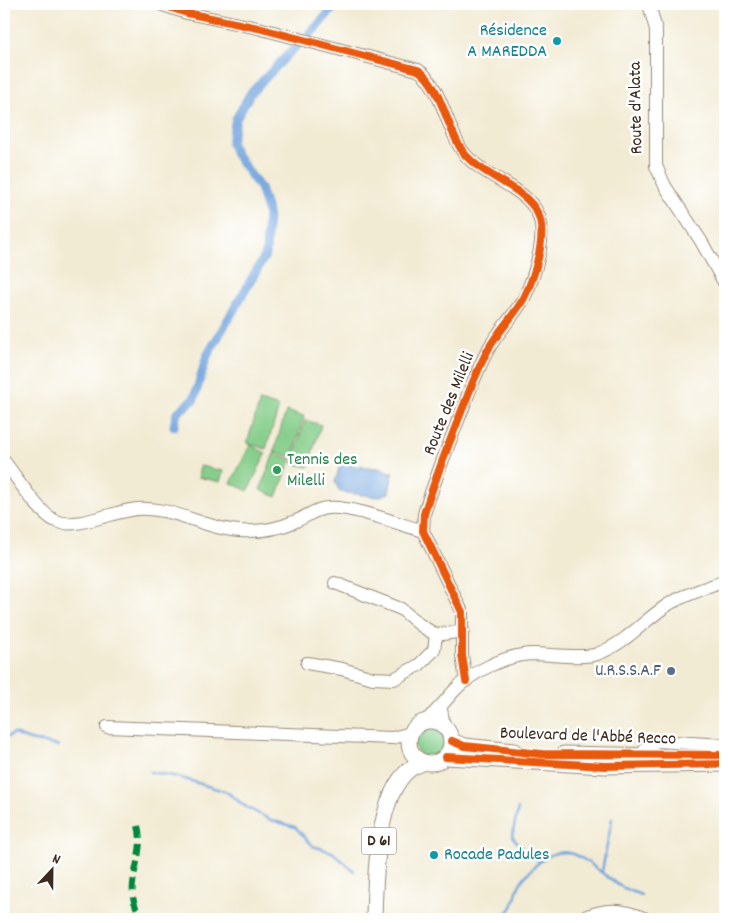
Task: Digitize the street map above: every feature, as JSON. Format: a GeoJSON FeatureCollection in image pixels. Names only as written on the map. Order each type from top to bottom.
{"type":"FeatureCollection","features":[{"type":"Feature","properties":{"kind":"main road"},"geometry":{"type":"LineString","coordinates":[[425,721],[432,721],[444,726],[452,741],[446,757],[436,763],[410,750],[415,728],[425,721]]}},
{"type":"Feature","properties":{"kind":"main road","name":"Boulevard de l'Abbé Recco"},"geometry":{"type":"LineString","coordinates":[[452,741],[464,746],[542,754],[725,755]]}},
{"type":"Feature","properties":{"kind":"main road","name":"D 61"},"geometry":{"type":"LineString","coordinates":[[374,919],[377,846],[410,750]]}},
{"type":"Feature","properties":{"kind":"main road","name":"Boulevard de l'Abbé Recco"},"geometry":{"type":"LineString","coordinates":[[446,757],[605,766],[725,764]]}},
{"type":"Feature","properties":{"kind":"street","name":"Route des Milelli"},"geometry":{"type":"LineString","coordinates":[[160,4],[187,13],[258,28],[418,70],[430,81],[462,151],[481,169],[530,203],[538,214],[542,233],[540,250],[524,297],[489,348],[473,383],[424,514],[423,531]]}},
{"type":"Feature","properties":{"kind":"street","name":"Route d'Alata"},"geometry":{"type":"LineString","coordinates":[[649,4],[656,30],[656,166],[665,186],[701,241],[725,284]]}},
{"type":"Feature","properties":{"kind":"street"},"geometry":{"type":"LineString","coordinates":[[4,461],[53,520],[64,524],[74,524],[100,516],[136,509],[150,509],[225,530],[247,532],[279,528],[314,511],[341,508],[423,531],[459,604],[463,631],[462,655],[466,681]]}},
{"type":"Feature","properties":{"kind":"street"},"geometry":{"type":"LineString","coordinates":[[425,721],[441,709],[455,691],[466,681],[485,670],[515,657],[530,654],[594,655],[615,646],[669,604],[725,581]]}},
{"type":"Feature","properties":{"kind":"street"},"geometry":{"type":"LineString","coordinates":[[335,583],[401,609],[420,625],[436,635],[463,631]]}},
{"type":"Feature","properties":{"kind":"street"},"geometry":{"type":"LineString","coordinates":[[307,663],[342,669],[373,678],[394,679],[419,665],[434,650],[436,635]]}},
{"type":"Feature","properties":{"kind":"street"},"geometry":{"type":"LineString","coordinates":[[441,709],[444,726]]}},
{"type":"Feature","properties":{"kind":"street"},"geometry":{"type":"LineString","coordinates":[[107,727],[410,750]]}},
{"type":"Feature","properties":{"kind":"street"},"geometry":{"type":"LineString","coordinates":[[642,755],[646,748],[656,741],[725,745]]}},
{"type":"Feature","properties":{"kind":"street"},"geometry":{"type":"LineString","coordinates":[[580,919],[597,912],[612,909],[629,912],[646,919]]}},
{"type":"Feature","properties":{"kind":"green space"},"geometry":{"type":"Polygon","coordinates":[[[260,401],[279,407],[266,449],[247,443],[260,401]]]}},
{"type":"Feature","properties":{"kind":"green space"},"geometry":{"type":"Polygon","coordinates":[[[286,411],[304,416],[292,457],[274,451],[286,411]]]}},
{"type":"Feature","properties":{"kind":"green space"},"geometry":{"type":"Polygon","coordinates":[[[305,420],[321,425],[308,467],[292,463],[305,420]]]}},
{"type":"Feature","properties":{"kind":"green space"},"geometry":{"type":"Polygon","coordinates":[[[250,445],[266,453],[248,491],[231,483],[250,445]]]}},
{"type":"Feature","properties":{"kind":"green space"},"geometry":{"type":"Polygon","coordinates":[[[274,453],[291,459],[277,497],[260,490],[274,453]]]}},
{"type":"Feature","properties":{"kind":"green space"},"geometry":{"type":"Polygon","coordinates":[[[200,466],[223,471],[220,482],[198,477],[200,466]]]}},
{"type":"Feature","properties":{"kind":"green space"},"geometry":{"type":"Polygon","coordinates":[[[430,726],[436,727],[441,731],[445,736],[445,748],[441,753],[436,757],[430,758],[424,757],[419,753],[415,748],[414,742],[415,736],[419,731],[424,727],[430,726]]]}},
{"type":"Feature","properties":{"kind":"water"},"geometry":{"type":"Polygon","coordinates":[[[341,460],[356,466],[379,468],[393,473],[389,493],[378,497],[340,492],[335,482],[341,460]]]}},
{"type":"Feature","properties":{"kind":"waterway"},"geometry":{"type":"LineString","coordinates":[[310,34],[337,4]]}},
{"type":"Feature","properties":{"kind":"waterway"},"geometry":{"type":"LineString","coordinates":[[174,426],[177,413],[194,399],[207,356],[266,254],[268,213],[260,188],[235,153],[231,143],[236,119],[250,94],[297,45]]}},
{"type":"Feature","properties":{"kind":"waterway"},"geometry":{"type":"LineString","coordinates":[[4,738],[14,734],[30,740],[59,746]]}},
{"type":"Feature","properties":{"kind":"waterway"},"geometry":{"type":"LineString","coordinates":[[150,772],[178,777],[227,792],[246,807],[271,820],[295,827],[313,846],[332,852],[354,871]]}},
{"type":"Feature","properties":{"kind":"waterway"},"geometry":{"type":"LineString","coordinates":[[518,809],[512,836],[520,846],[539,861]]}},
{"type":"Feature","properties":{"kind":"waterway"},"geometry":{"type":"LineString","coordinates":[[602,871],[612,819]]}},
{"type":"Feature","properties":{"kind":"waterway"},"geometry":{"type":"LineString","coordinates":[[500,919],[511,908],[520,883],[524,878],[538,863],[550,855],[561,852],[583,859],[620,886],[641,895]]}},
{"type":"Feature","properties":{"kind":"marked path"},"geometry":{"type":"LineString","coordinates":[[138,826],[140,844],[133,897],[141,919]]}},
{"type":"Feature","properties":{"kind":"cycle path"},"geometry":{"type":"LineString","coordinates":[[160,4],[187,13],[258,28],[418,70],[426,76],[432,85],[463,152],[471,161],[523,196],[532,204],[538,214],[541,223],[541,245],[532,279],[520,305],[493,341],[483,360],[447,448],[424,514],[423,531],[462,612],[462,655],[466,681]]}},
{"type":"Feature","properties":{"kind":"cycle path"},"geometry":{"type":"LineString","coordinates":[[452,741],[464,746],[542,754],[725,755]]}},
{"type":"Feature","properties":{"kind":"cycle path"},"geometry":{"type":"LineString","coordinates":[[446,757],[605,766],[725,764]]}},
{"type":"Feature","properties":{"kind":"place","name":"Résidence A MAREDDA"},"geometry":{"type":"Point","coordinates":[557,41]}},
{"type":"Feature","properties":{"kind":"place","name":"Tennis des Milelli"},"geometry":{"type":"Point","coordinates":[277,470]}},
{"type":"Feature","properties":{"kind":"place","name":"U.R.S.S.A.F"},"geometry":{"type":"Point","coordinates":[671,671]}},
{"type":"Feature","properties":{"kind":"place","name":"Rocade Padules"},"geometry":{"type":"Point","coordinates":[434,855]}}]}
